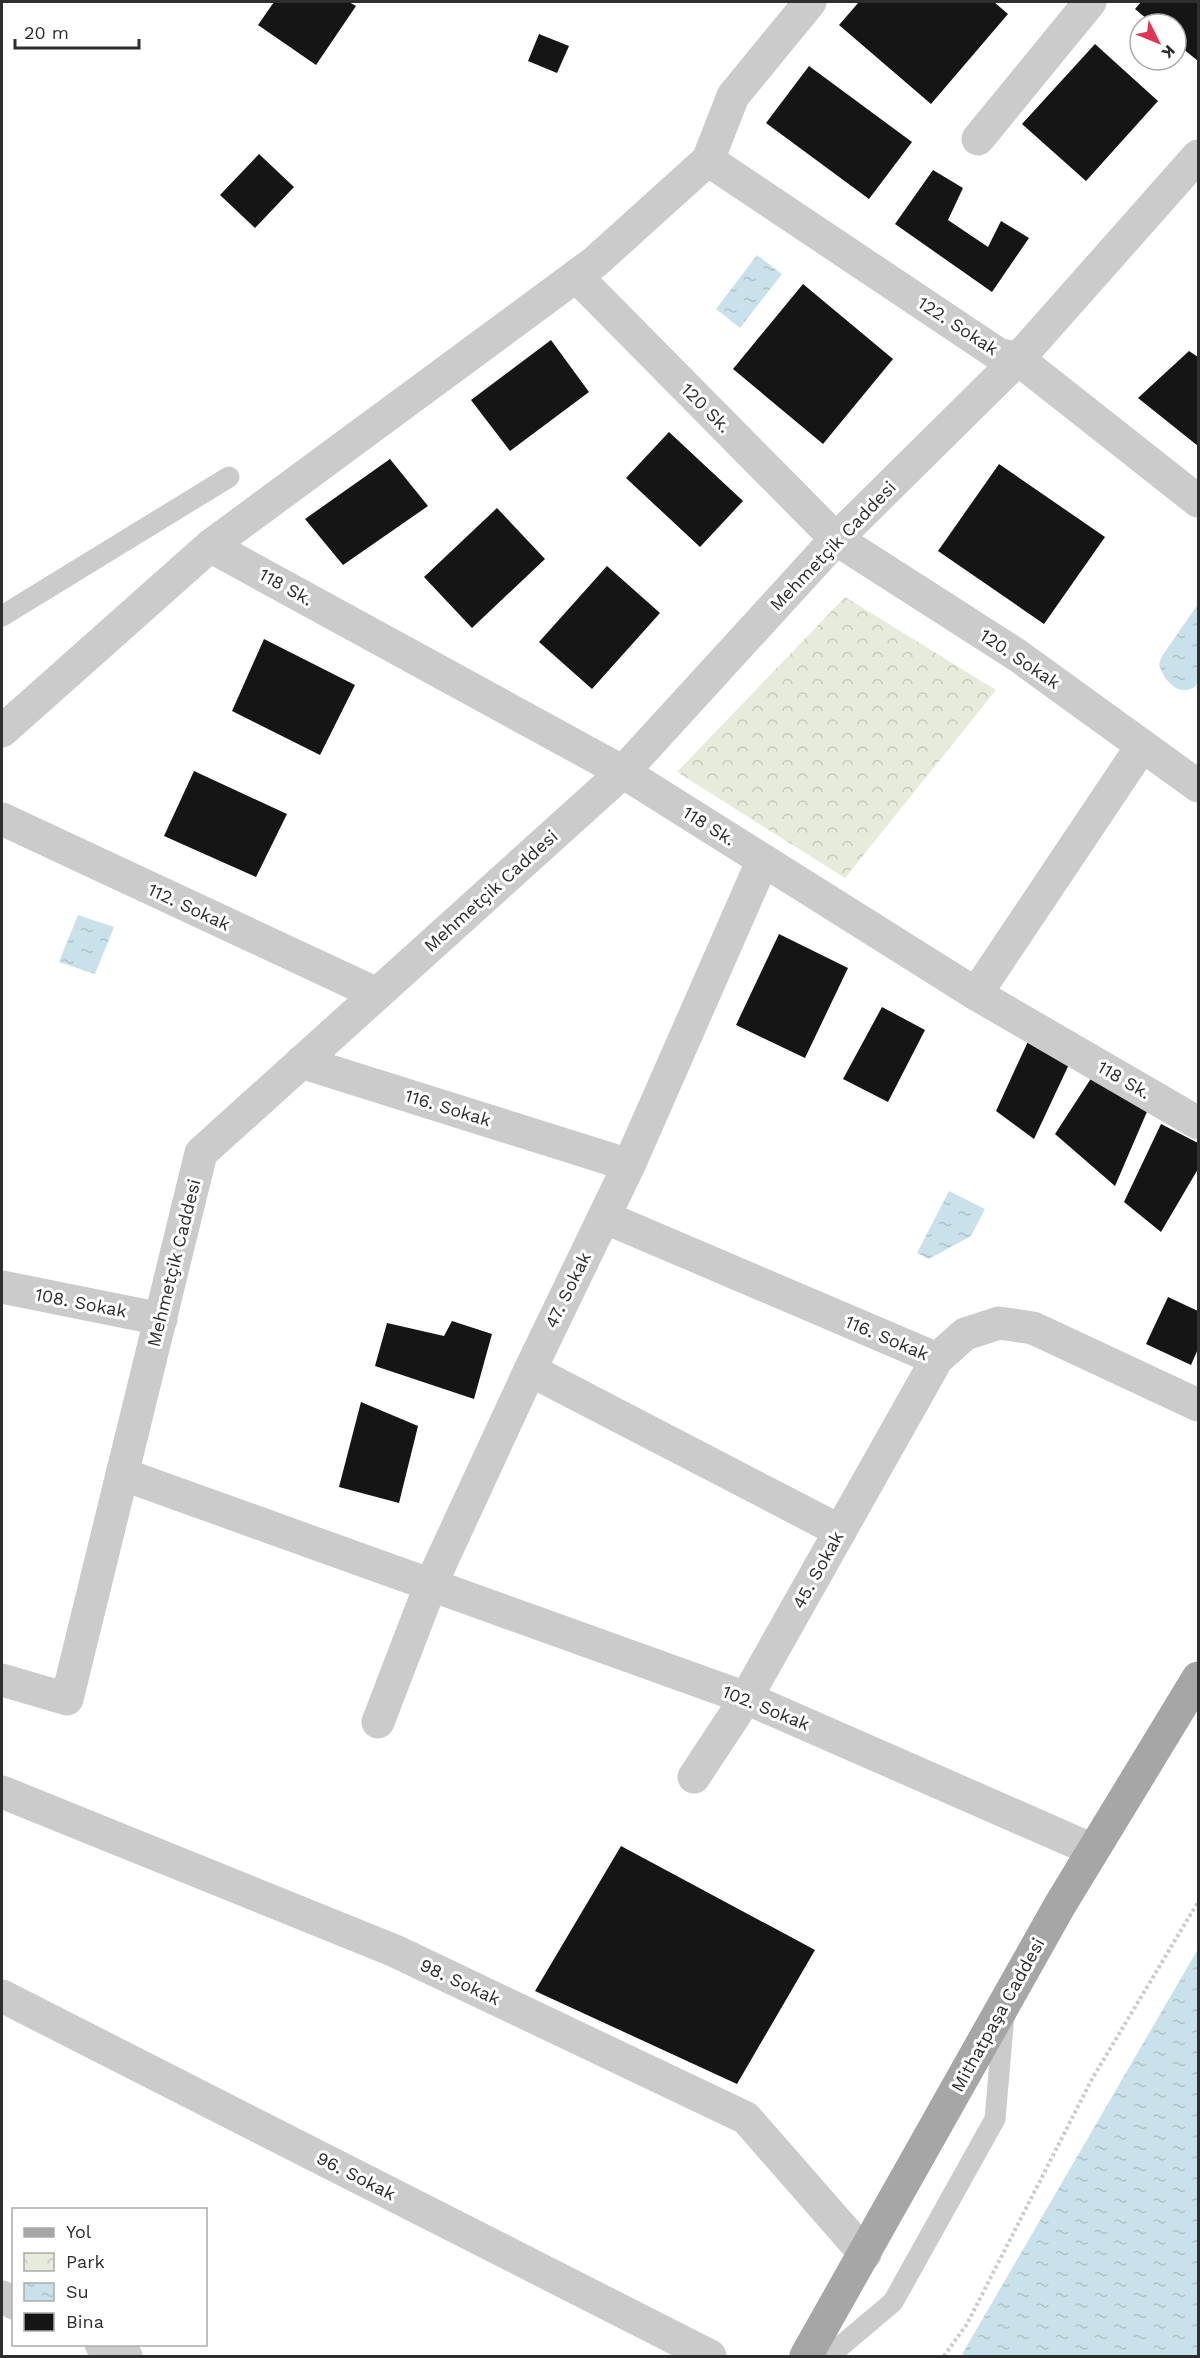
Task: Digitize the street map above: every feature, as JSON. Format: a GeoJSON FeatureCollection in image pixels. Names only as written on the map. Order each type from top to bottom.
{"type":"FeatureCollection","features":[{"type":"Feature","properties":{"kind":"main road","name":"Mithatpaşa Caddesi"},"geometry":{"type":"LineString","coordinates":[[806,2356],[1093,1850],[1198,1678]]}},
{"type":"Feature","properties":{"kind":"street"},"geometry":{"type":"LineString","coordinates":[[2,731],[210,546],[595,262],[708,160],[733,96],[810,2]]}},
{"type":"Feature","properties":{"kind":"street"},"geometry":{"type":"LineString","coordinates":[[978,139],[1090,2]]}},
{"type":"Feature","properties":{"kind":"street","name":"Mehmetçik Caddesi"},"geometry":{"type":"LineString","coordinates":[[2,1680],[67,1699],[201,1153],[623,772],[836,539],[1018,359],[1198,156]]}},
{"type":"Feature","properties":{"kind":"street","name":"122. Sokak"},"geometry":{"type":"LineString","coordinates":[[708,160],[998,354],[1018,359],[1198,501]]}},
{"type":"Feature","properties":{"kind":"street","name":"120 Sk."},"geometry":{"type":"LineString","coordinates":[[576,276],[836,539]]}},
{"type":"Feature","properties":{"kind":"street","name":"120. Sokak"},"geometry":{"type":"LineString","coordinates":[[836,539],[1017,655],[1198,786]]}},
{"type":"Feature","properties":{"kind":"street","name":"118 Sk."},"geometry":{"type":"LineString","coordinates":[[210,546],[623,772],[976,994],[1198,1123]]}},
{"type":"Feature","properties":{"kind":"street"},"geometry":{"type":"LineString","coordinates":[[976,994],[1142,746]]}},
{"type":"Feature","properties":{"kind":"street","name":"112. Sokak"},"geometry":{"type":"LineString","coordinates":[[2,819],[377,994]]}},
{"type":"Feature","properties":{"kind":"street","name":"47. Sokak"},"geometry":{"type":"LineString","coordinates":[[378,1722],[431,1584],[530,1370],[629,1165],[763,861]]}},
{"type":"Feature","properties":{"kind":"street","name":"116. Sokak"},"geometry":{"type":"LineString","coordinates":[[301,1062],[629,1165]]}},
{"type":"Feature","properties":{"kind":"street","name":"116. Sokak"},"geometry":{"type":"LineString","coordinates":[[603,1217],[937,1359],[965,1334],[976,1330],[999,1323],[1033,1328],[1198,1405]]}},
{"type":"Feature","properties":{"kind":"street","name":"108. Sokak"},"geometry":{"type":"LineString","coordinates":[[2,1287],[161,1319]]}},
{"type":"Feature","properties":{"kind":"street","name":"45. Sokak"},"geometry":{"type":"LineString","coordinates":[[694,1777],[746,1698],[937,1359]]}},
{"type":"Feature","properties":{"kind":"street"},"geometry":{"type":"LineString","coordinates":[[530,1370],[840,1531]]}},
{"type":"Feature","properties":{"kind":"street","name":"102. Sokak"},"geometry":{"type":"LineString","coordinates":[[122,1474],[746,1698],[1093,1850]]}},
{"type":"Feature","properties":{"kind":"street","name":"98. Sokak"},"geometry":{"type":"LineString","coordinates":[[2,1792],[395,1951],[746,2118],[865,2254]]}},
{"type":"Feature","properties":{"kind":"street","name":"96. Sokak"},"geometry":{"type":"LineString","coordinates":[[2,1996],[710,2356]]}},
{"type":"Feature","properties":{"kind":"street"},"geometry":{"type":"LineString","coordinates":[[105,2346],[126,2356]]}},
{"type":"Feature","properties":{"kind":"lane"},"geometry":{"type":"LineString","coordinates":[[2,616],[229,477]]}},
{"type":"Feature","properties":{"kind":"lane"},"geometry":{"type":"LineString","coordinates":[[829,2356],[893,2302],[995,2119],[1005,2003]]}},
{"type":"Feature","properties":{"kind":"path"},"geometry":{"type":"LineString","coordinates":[[944,2356],[967,2324],[1092,2079],[1198,1902]]}},
{"type":"Feature","properties":{"kind":"green space"},"geometry":{"type":"Polygon","coordinates":[[[845,597],[996,690],[845,878],[677,772],[845,597]]]}},
{"type":"Feature","properties":{"kind":"water"},"geometry":{"type":"Polygon","coordinates":[[[757,255],[782,274],[740,328],[716,309],[757,255]]]}},
{"type":"Feature","properties":{"kind":"water"},"geometry":{"type":"Polygon","coordinates":[[[1198,604],[1198,684],[1185,690],[1174,687],[1169,682],[1159,664],[1162,656],[1198,604]]]}},
{"type":"Feature","properties":{"kind":"water"},"geometry":{"type":"Polygon","coordinates":[[[78,915],[114,927],[95,974],[59,962],[78,915]]]}},
{"type":"Feature","properties":{"kind":"water"},"geometry":{"type":"Polygon","coordinates":[[[949,1191],[985,1209],[971,1236],[929,1259],[917,1253],[949,1191]]]}},
{"type":"Feature","properties":{"kind":"water"},"geometry":{"type":"Polygon","coordinates":[[[1198,1949],[1198,2356],[961,2356],[1198,1949]]]}},
{"type":"Feature","properties":{"kind":"building"},"geometry":{"type":"Polygon","coordinates":[[[274,2],[349,2],[356,6],[316,65],[258,25],[274,2]]]}},
{"type":"Feature","properties":{"kind":"building"},"geometry":{"type":"Polygon","coordinates":[[[859,2],[994,2],[1008,14],[931,104],[839,25],[859,2]]]}},
{"type":"Feature","properties":{"kind":"building"},"geometry":{"type":"Polygon","coordinates":[[[1141,2],[1198,2],[1198,61],[1188,53],[1188,12],[1139,12],[1135,9],[1141,2]]]}},
{"type":"Feature","properties":{"kind":"building"},"geometry":{"type":"Polygon","coordinates":[[[539,34],[569,46],[557,73],[528,61],[539,34]]]}},
{"type":"Feature","properties":{"kind":"building"},"geometry":{"type":"Polygon","coordinates":[[[1095,44],[1158,101],[1086,181],[1022,124],[1095,44]]]}},
{"type":"Feature","properties":{"kind":"building"},"geometry":{"type":"Polygon","coordinates":[[[809,66],[912,142],[869,199],[766,123],[809,66]]]}},
{"type":"Feature","properties":{"kind":"building"},"geometry":{"type":"Polygon","coordinates":[[[259,154],[294,187],[255,228],[220,195],[259,154]]]}},
{"type":"Feature","properties":{"kind":"building"},"geometry":{"type":"Polygon","coordinates":[[[933,170],[963,188],[948,220],[988,247],[1001,221],[1029,238],[992,292],[895,224],[933,170]]]}},
{"type":"Feature","properties":{"kind":"building"},"geometry":{"type":"Polygon","coordinates":[[[803,284],[893,359],[823,444],[733,369],[803,284]]]}},
{"type":"Feature","properties":{"kind":"building"},"geometry":{"type":"Polygon","coordinates":[[[551,340],[589,392],[510,451],[471,400],[551,340]]]}},
{"type":"Feature","properties":{"kind":"building"},"geometry":{"type":"Polygon","coordinates":[[[1189,351],[1198,357],[1198,446],[1138,398],[1189,351]]]}},
{"type":"Feature","properties":{"kind":"building"},"geometry":{"type":"Polygon","coordinates":[[[669,432],[743,501],[700,547],[626,478],[669,432]]]}},
{"type":"Feature","properties":{"kind":"building"},"geometry":{"type":"Polygon","coordinates":[[[390,459],[428,506],[343,565],[305,519],[390,459]]]}},
{"type":"Feature","properties":{"kind":"building"},"geometry":{"type":"Polygon","coordinates":[[[999,464],[1105,537],[1044,624],[938,551],[999,464]]]}},
{"type":"Feature","properties":{"kind":"building"},"geometry":{"type":"Polygon","coordinates":[[[497,508],[545,559],[472,628],[424,577],[497,508]]]}},
{"type":"Feature","properties":{"kind":"building"},"geometry":{"type":"Polygon","coordinates":[[[607,566],[660,613],[592,689],[539,642],[607,566]]]}},
{"type":"Feature","properties":{"kind":"building"},"geometry":{"type":"Polygon","coordinates":[[[264,639],[355,685],[320,755],[232,711],[264,639]]]}},
{"type":"Feature","properties":{"kind":"building"},"geometry":{"type":"Polygon","coordinates":[[[194,771],[287,814],[256,877],[164,836],[194,771]]]}},
{"type":"Feature","properties":{"kind":"building"},"geometry":{"type":"Polygon","coordinates":[[[779,934],[848,968],[805,1058],[736,1025],[779,934]]]}},
{"type":"Feature","properties":{"kind":"building"},"geometry":{"type":"Polygon","coordinates":[[[882,1007],[925,1030],[888,1102],[843,1079],[882,1007]]]}},
{"type":"Feature","properties":{"kind":"building"},"geometry":{"type":"Polygon","coordinates":[[[1030,1037],[1072,1058],[1034,1139],[996,1111],[1030,1037]]]}},
{"type":"Feature","properties":{"kind":"building"},"geometry":{"type":"Polygon","coordinates":[[[1092,1077],[1149,1107],[1115,1186],[1055,1134],[1092,1077]]]}},
{"type":"Feature","properties":{"kind":"building"},"geometry":{"type":"Polygon","coordinates":[[[1161,1124],[1198,1143],[1198,1169],[1161,1232],[1124,1202],[1161,1124]]]}},
{"type":"Feature","properties":{"kind":"building"},"geometry":{"type":"Polygon","coordinates":[[[1168,1297],[1198,1311],[1198,1349],[1191,1365],[1146,1344],[1168,1297]]]}},
{"type":"Feature","properties":{"kind":"building"},"geometry":{"type":"Polygon","coordinates":[[[452,1321],[492,1334],[474,1399],[375,1366],[387,1323],[444,1336],[452,1321]]]}},
{"type":"Feature","properties":{"kind":"building"},"geometry":{"type":"Polygon","coordinates":[[[361,1402],[418,1426],[399,1503],[339,1487],[361,1402]]]}},
{"type":"Feature","properties":{"kind":"building"},"geometry":{"type":"Polygon","coordinates":[[[621,1846],[815,1950],[737,2084],[535,1991],[621,1846]]]}}]}
